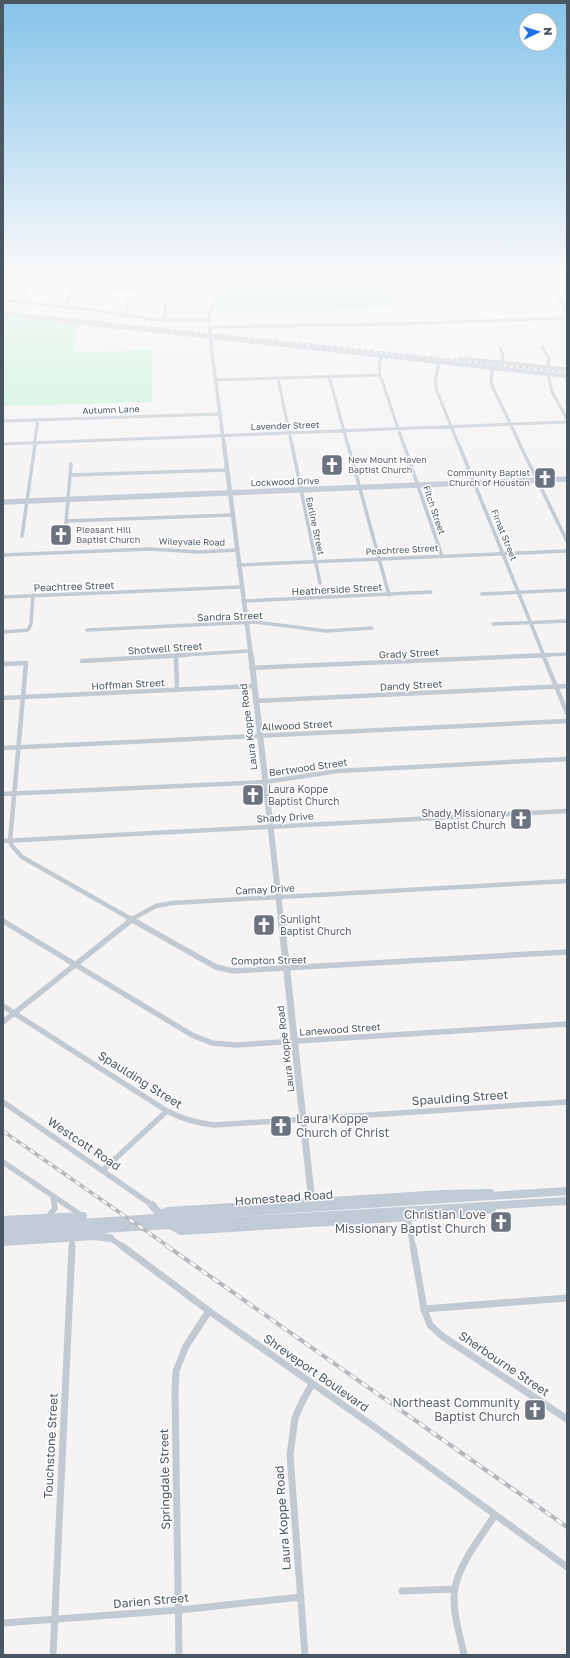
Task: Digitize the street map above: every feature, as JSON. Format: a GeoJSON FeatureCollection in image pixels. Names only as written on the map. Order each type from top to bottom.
{"type":"FeatureCollection","features":[{"type":"Feature","properties":{"kind":"main road"},"geometry":{"type":"LineString","coordinates":[[367,354],[567,375]]}},
{"type":"Feature","properties":{"kind":"main road","name":"Lockwood Drive"},"geometry":{"type":"LineString","coordinates":[[3,499],[68,498],[567,477]]}},
{"type":"Feature","properties":{"kind":"main road","name":"Lockwood Drive"},"geometry":{"type":"LineString","coordinates":[[3,502],[26,499]]}},
{"type":"Feature","properties":{"kind":"main road","name":"Homestead Road"},"geometry":{"type":"LineString","coordinates":[[3,1228],[314,1209],[567,1191]]}},
{"type":"Feature","properties":{"kind":"main road","name":"Homestead Road"},"geometry":{"type":"LineString","coordinates":[[3,1235],[314,1209],[524,1204],[567,1201]]}},
{"type":"Feature","properties":{"kind":"main road"},"geometry":{"type":"LineString","coordinates":[[152,1205],[164,1213],[174,1229],[181,1231],[460,1214],[524,1204]]}},
{"type":"Feature","properties":{"kind":"main road"},"geometry":{"type":"LineString","coordinates":[[164,1213],[314,1209]]}},
{"type":"Feature","properties":{"kind":"main road"},"geometry":{"type":"LineString","coordinates":[[3,1220],[82,1216]]}},
{"type":"Feature","properties":{"kind":"main road"},"geometry":{"type":"LineString","coordinates":[[3,1242],[72,1238],[97,1233],[110,1238]]}},
{"type":"Feature","properties":{"kind":"street","name":"Laura Koppe Road"},"geometry":{"type":"LineString","coordinates":[[212,354],[253,686],[261,736],[314,1209]]}},
{"type":"Feature","properties":{"kind":"street"},"geometry":{"type":"LineString","coordinates":[[502,362],[503,354]]}},
{"type":"Feature","properties":{"kind":"street"},"geometry":{"type":"LineString","coordinates":[[546,354],[549,360],[548,367]]}},
{"type":"Feature","properties":{"kind":"street","name":"Fitch Street"},"geometry":{"type":"LineString","coordinates":[[382,356],[378,363],[380,374],[442,556]]}},
{"type":"Feature","properties":{"kind":"street"},"geometry":{"type":"LineString","coordinates":[[460,358],[567,369]]}},
{"type":"Feature","properties":{"kind":"street","name":"Firnat Street"},"geometry":{"type":"LineString","coordinates":[[439,362],[435,381],[437,391],[567,713]]}},
{"type":"Feature","properties":{"kind":"street"},"geometry":{"type":"LineString","coordinates":[[493,367],[491,378],[492,386],[567,542]]}},
{"type":"Feature","properties":{"kind":"street"},"geometry":{"type":"LineString","coordinates":[[548,373],[550,388],[567,419]]}},
{"type":"Feature","properties":{"kind":"street"},"geometry":{"type":"LineString","coordinates":[[215,380],[380,374]]}},
{"type":"Feature","properties":{"kind":"street"},"geometry":{"type":"LineString","coordinates":[[329,376],[388,594]]}},
{"type":"Feature","properties":{"kind":"street","name":"Earline Street"},"geometry":{"type":"LineString","coordinates":[[278,378],[320,583]]}},
{"type":"Feature","properties":{"kind":"street","name":"Autumn Lane"},"geometry":{"type":"LineString","coordinates":[[3,421],[219,414]]}},
{"type":"Feature","properties":{"kind":"street"},"geometry":{"type":"LineString","coordinates":[[22,536],[38,420]]}},
{"type":"Feature","properties":{"kind":"street","name":"Lavender Street"},"geometry":{"type":"LineString","coordinates":[[3,444],[567,422]]}},
{"type":"Feature","properties":{"kind":"street"},"geometry":{"type":"LineString","coordinates":[[65,534],[71,464]]}},
{"type":"Feature","properties":{"kind":"street"},"geometry":{"type":"LineString","coordinates":[[71,475],[226,470]]}},
{"type":"Feature","properties":{"kind":"street"},"geometry":{"type":"LineString","coordinates":[[66,521],[232,515]]}},
{"type":"Feature","properties":{"kind":"street","name":"Wileyvale Road"},"geometry":{"type":"LineString","coordinates":[[3,555],[150,549],[199,552],[236,550]]}},
{"type":"Feature","properties":{"kind":"street","name":"Peachtree Street"},"geometry":{"type":"LineString","coordinates":[[238,565],[567,551]]}},
{"type":"Feature","properties":{"kind":"street","name":"Peachtree Street"},"geometry":{"type":"LineString","coordinates":[[3,597],[241,587]]}},
{"type":"Feature","properties":{"kind":"street"},"geometry":{"type":"LineString","coordinates":[[482,594],[567,590]]}},
{"type":"Feature","properties":{"kind":"street","name":"Heatherside Street"},"geometry":{"type":"LineString","coordinates":[[243,601],[431,592]]}},
{"type":"Feature","properties":{"kind":"street"},"geometry":{"type":"LineString","coordinates":[[3,632],[28,630],[31,624],[33,595]]}},
{"type":"Feature","properties":{"kind":"street"},"geometry":{"type":"LineString","coordinates":[[493,624],[567,621]]}},
{"type":"Feature","properties":{"kind":"street","name":"Sandra Street"},"geometry":{"type":"LineString","coordinates":[[87,630],[246,623],[272,623],[301,629],[326,631],[372,628]]}},
{"type":"Feature","properties":{"kind":"street","name":"Shotwell Street"},"geometry":{"type":"LineString","coordinates":[[82,661],[176,657],[207,653],[249,651]]}},
{"type":"Feature","properties":{"kind":"street","name":"Grady Street"},"geometry":{"type":"LineString","coordinates":[[251,668],[567,654]]}},
{"type":"Feature","properties":{"kind":"street"},"geometry":{"type":"LineString","coordinates":[[176,657],[177,690]]}},
{"type":"Feature","properties":{"kind":"street"},"geometry":{"type":"LineString","coordinates":[[3,664],[26,662],[10,841]]}},
{"type":"Feature","properties":{"kind":"street","name":"Hoffman Street"},"geometry":{"type":"LineString","coordinates":[[3,698],[253,686]]}},
{"type":"Feature","properties":{"kind":"street","name":"Dandy Street"},"geometry":{"type":"LineString","coordinates":[[256,701],[567,686]]}},
{"type":"Feature","properties":{"kind":"street","name":"Allwood Street"},"geometry":{"type":"LineString","coordinates":[[3,748],[567,721]]}},
{"type":"Feature","properties":{"kind":"street","name":"Bertwood Street"},"geometry":{"type":"LineString","coordinates":[[3,794],[265,782],[338,771],[567,759]]}},
{"type":"Feature","properties":{"kind":"street","name":"Shady Drive"},"geometry":{"type":"LineString","coordinates":[[3,841],[567,811]]}},
{"type":"Feature","properties":{"kind":"street","name":"Compton Street"},"geometry":{"type":"LineString","coordinates":[[10,841],[12,846],[22,857],[216,967],[233,971],[567,952]]}},
{"type":"Feature","properties":{"kind":"street","name":"Camay Drive"},"geometry":{"type":"LineString","coordinates":[[3,1022],[131,918],[156,906],[172,903],[567,881]]}},
{"type":"Feature","properties":{"kind":"street","name":"Lanewood Street"},"geometry":{"type":"LineString","coordinates":[[3,921],[192,1035],[212,1043],[236,1044],[294,1041],[567,1024]]}},
{"type":"Feature","properties":{"kind":"street","name":"Spaulding Street"},"geometry":{"type":"LineString","coordinates":[[3,1006],[167,1111],[192,1122],[214,1125],[567,1102]]}},
{"type":"Feature","properties":{"kind":"street","name":"Westcott Road"},"geometry":{"type":"LineString","coordinates":[[3,1102],[76,1154],[103,1170],[152,1205]]}},
{"type":"Feature","properties":{"kind":"street"},"geometry":{"type":"LineString","coordinates":[[103,1170],[167,1111]]}},
{"type":"Feature","properties":{"kind":"street"},"geometry":{"type":"LineString","coordinates":[[3,1162],[82,1216],[97,1233]]}},
{"type":"Feature","properties":{"kind":"street"},"geometry":{"type":"LineString","coordinates":[[47,1217],[53,1213],[56,1206],[53,1197]]}},
{"type":"Feature","properties":{"kind":"street"},"geometry":{"type":"LineString","coordinates":[[408,1217],[424,1309],[567,1298]]}},
{"type":"Feature","properties":{"kind":"street","name":"Touchstone Street"},"geometry":{"type":"LineString","coordinates":[[53,1655],[72,1238]]}},
{"type":"Feature","properties":{"kind":"street","name":"Shreveport Boulevard"},"geometry":{"type":"LineString","coordinates":[[110,1238],[209,1311],[376,1428],[567,1567]]}},
{"type":"Feature","properties":{"kind":"street","name":"Sherbourne Street"},"geometry":{"type":"LineString","coordinates":[[424,1309],[430,1325],[442,1336],[567,1419]]}},
{"type":"Feature","properties":{"kind":"street","name":"Springdale Street"},"geometry":{"type":"LineString","coordinates":[[179,1655],[175,1392],[176,1371],[186,1346],[209,1311]]}},
{"type":"Feature","properties":{"kind":"street","name":"Laura Koppe Road"},"geometry":{"type":"LineString","coordinates":[[305,1655],[290,1442],[291,1430],[299,1406],[312,1384]]}},
{"type":"Feature","properties":{"kind":"street"},"geometry":{"type":"LineString","coordinates":[[464,1655],[455,1603],[455,1589],[461,1571],[494,1515]]}},
{"type":"Feature","properties":{"kind":"street"},"geometry":{"type":"LineString","coordinates":[[402,1591],[455,1589]]}},
{"type":"Feature","properties":{"kind":"street","name":"Darien Street"},"geometry":{"type":"LineString","coordinates":[[3,1623],[179,1610],[301,1597]]}},
{"type":"Feature","properties":{"kind":"green space"},"geometry":{"type":"Polygon","coordinates":[[[3,354],[152,354],[152,402],[3,406],[3,354]]]}},
{"type":"Feature","properties":{"kind":"railway"},"geometry":{"type":"LineString","coordinates":[[401,354],[567,372]]}},
{"type":"Feature","properties":{"kind":"railway"},"geometry":{"type":"LineString","coordinates":[[3,1131],[169,1247]]}},
{"type":"Feature","properties":{"kind":"railway"},"geometry":{"type":"LineString","coordinates":[[167,1246],[567,1527]]}},
{"type":"Feature","properties":{"kind":"place","name":"New Mount Haven Baptist Church"},"geometry":{"type":"Point","coordinates":[332,465]}},
{"type":"Feature","properties":{"kind":"place","name":"Community Baptist Church of Houston"},"geometry":{"type":"Point","coordinates":[545,478]}},
{"type":"Feature","properties":{"kind":"place","name":"Pleasant Hill Baptist Church"},"geometry":{"type":"Point","coordinates":[61,535]}},
{"type":"Feature","properties":{"kind":"place","name":"Laura Koppe Baptist Church"},"geometry":{"type":"Point","coordinates":[253,795]}},
{"type":"Feature","properties":{"kind":"place","name":"Shady Missionary Baptist Church"},"geometry":{"type":"Point","coordinates":[521,819]}},
{"type":"Feature","properties":{"kind":"place","name":"Sunlight Baptist Church"},"geometry":{"type":"Point","coordinates":[264,925]}},
{"type":"Feature","properties":{"kind":"place","name":"Laura Koppe Church of Christ"},"geometry":{"type":"Point","coordinates":[281,1126]}},
{"type":"Feature","properties":{"kind":"place","name":"Christian Love Missionary Baptist Church"},"geometry":{"type":"Point","coordinates":[501,1222]}},
{"type":"Feature","properties":{"kind":"place","name":"Northeast Community Baptist Church"},"geometry":{"type":"Point","coordinates":[535,1410]}}]}
